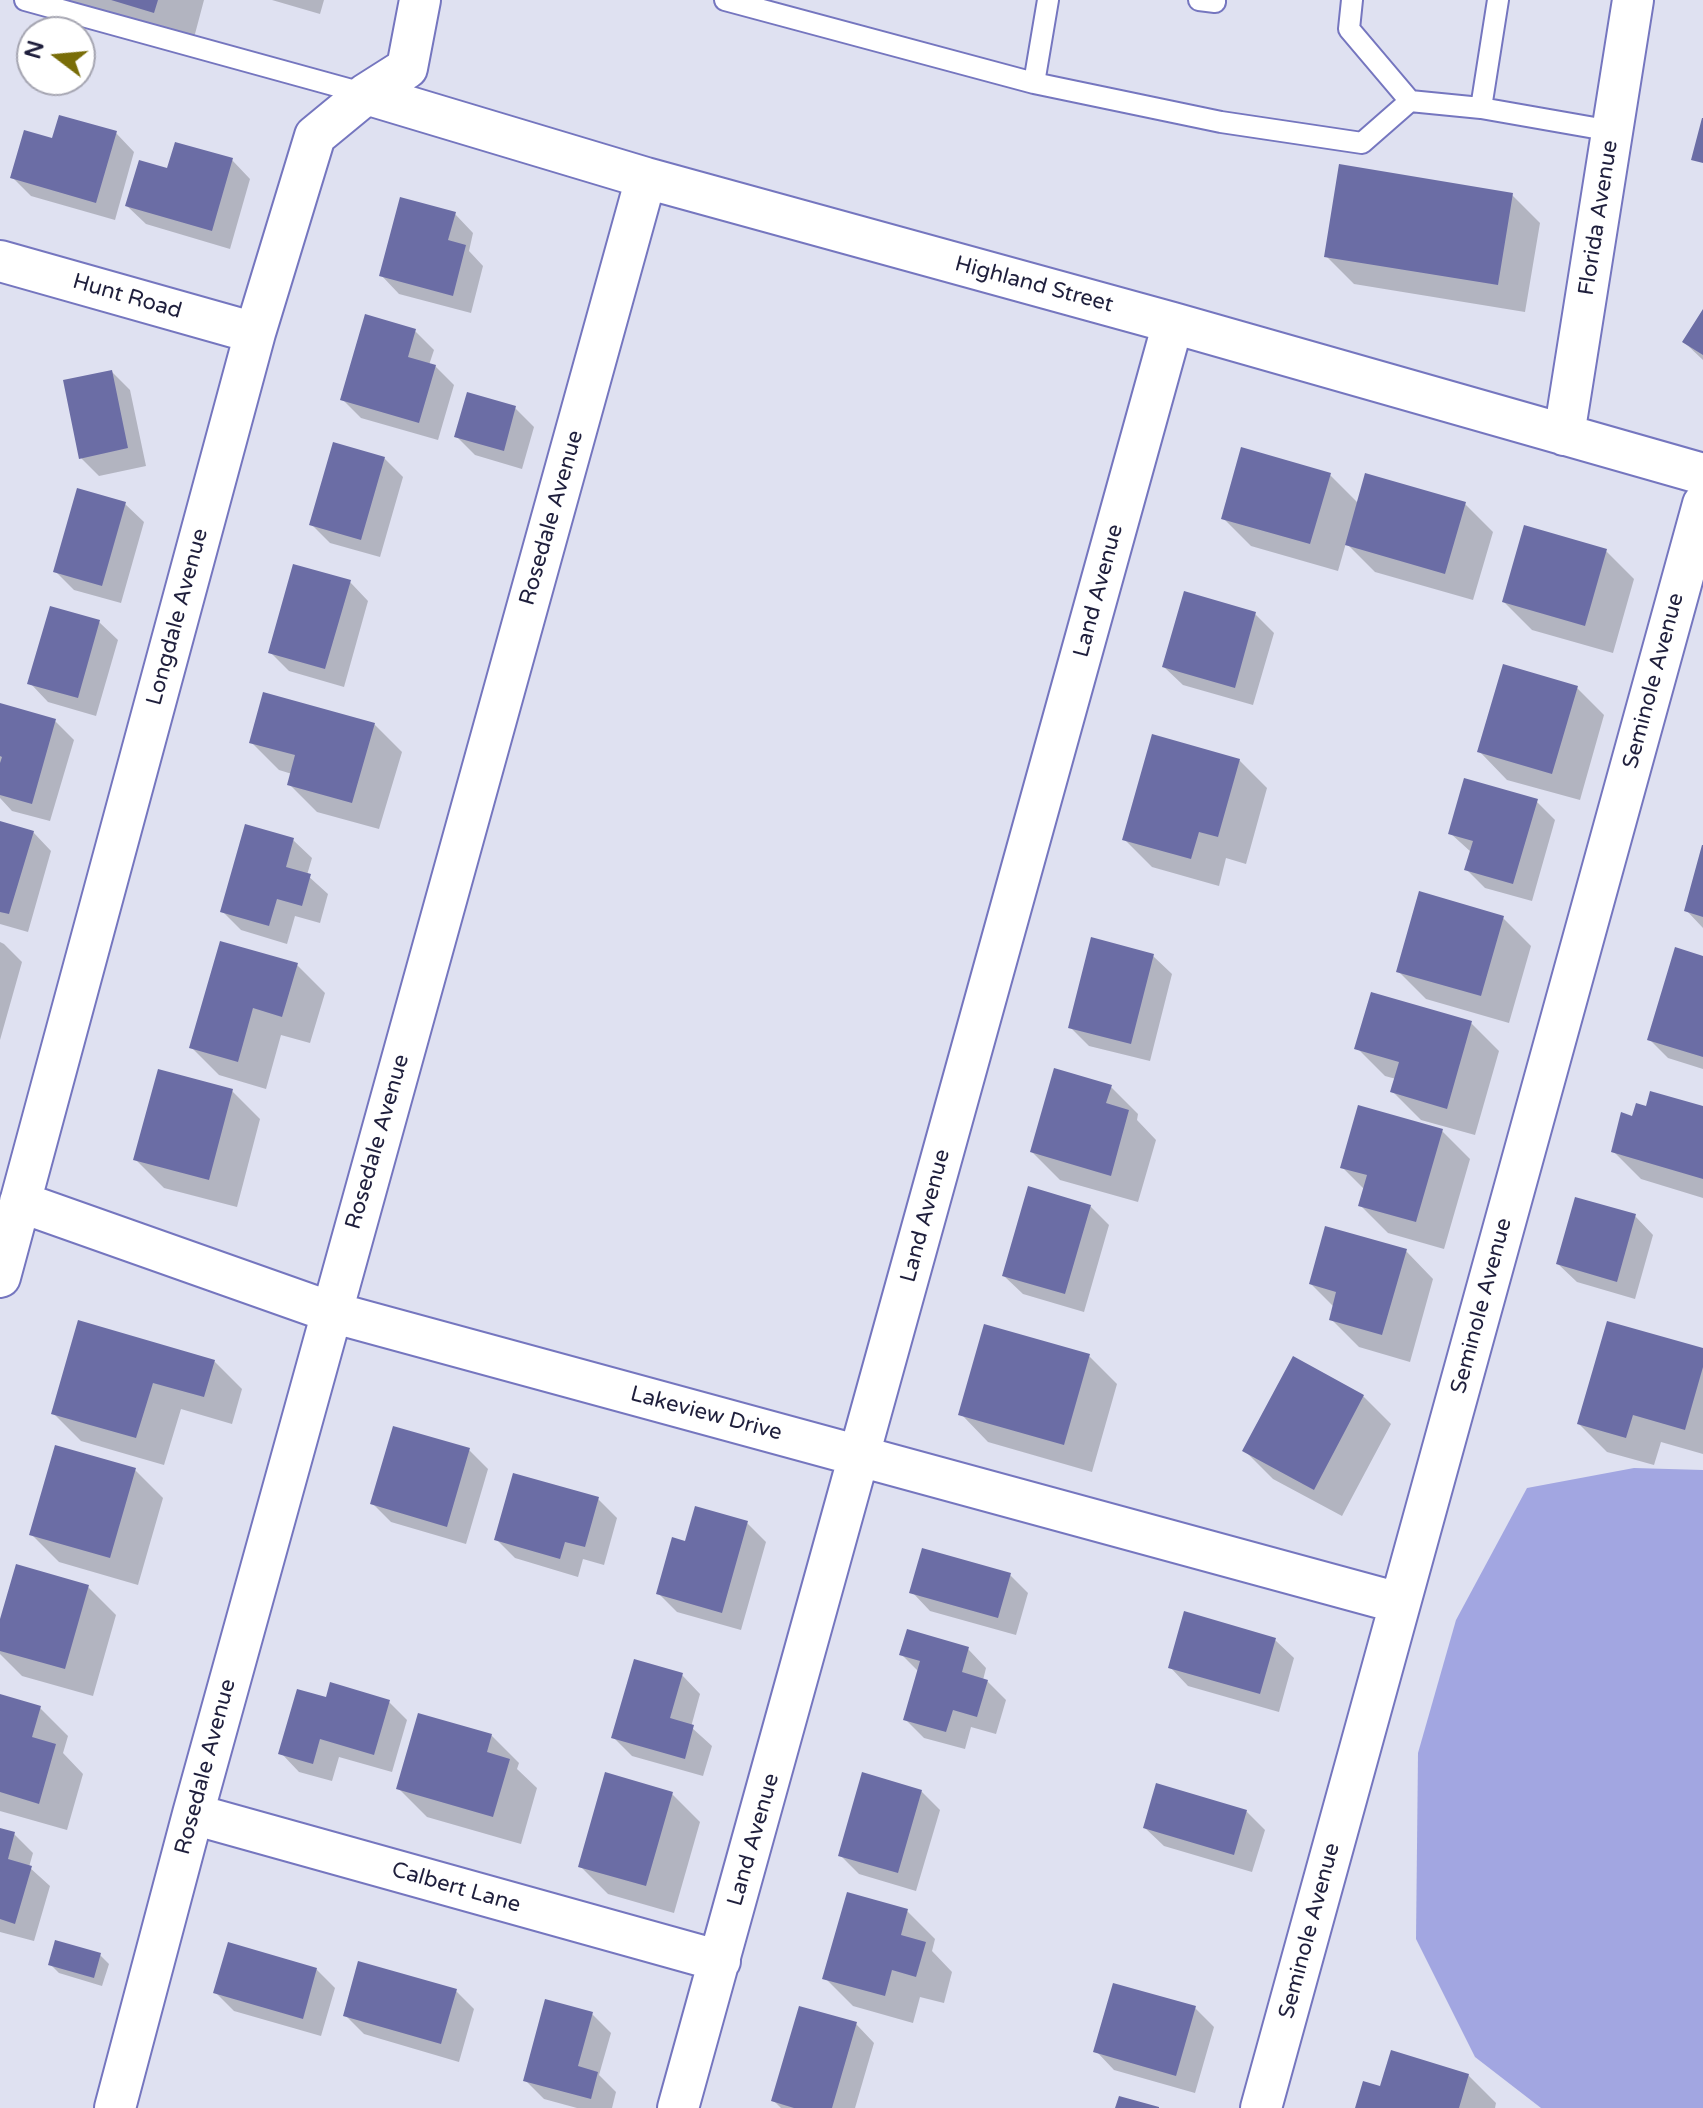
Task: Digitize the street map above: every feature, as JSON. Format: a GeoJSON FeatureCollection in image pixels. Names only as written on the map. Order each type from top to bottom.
{"type":"FeatureCollection","features":[{"type":"Feature","properties":{"kind":"street","name":"Longdale Avenue"},"geometry":{"type":"LineString","coordinates":[[0,1277],[255,333],[315,136],[366,94],[407,68],[420,0]]}},
{"type":"Feature","properties":{"kind":"street","name":"Florida Avenue"},"geometry":{"type":"LineString","coordinates":[[1564,435],[1633,0]]}},
{"type":"Feature","properties":{"kind":"street","name":"Highland Street"},"geometry":{"type":"LineString","coordinates":[[366,94],[646,178],[1173,323],[1703,474]]}},
{"type":"Feature","properties":{"kind":"street","name":"Rosedale Avenue"},"geometry":{"type":"LineString","coordinates":[[115,2108],[331,1312],[646,178]]}},
{"type":"Feature","properties":{"kind":"street","name":"Hunt Road"},"geometry":{"type":"LineString","coordinates":[[0,261],[255,333]]}},
{"type":"Feature","properties":{"kind":"street","name":"Land Avenue"},"geometry":{"type":"LineString","coordinates":[[678,2108],[1173,323]]}},
{"type":"Feature","properties":{"kind":"street","name":"Seminole Avenue"},"geometry":{"type":"LineString","coordinates":[[1261,2108],[1703,504]]}},
{"type":"Feature","properties":{"kind":"street","name":"Lakeview Drive"},"geometry":{"type":"LineString","coordinates":[[20,1202],[331,1312],[1399,1603]]}},
{"type":"Feature","properties":{"kind":"street","name":"Calbert Lane"},"geometry":{"type":"LineString","coordinates":[[193,1814],[720,1961]]}},
{"type":"Feature","properties":{"kind":"lane"},"geometry":{"type":"LineString","coordinates":[[25,0],[366,94]]}},
{"type":"Feature","properties":{"kind":"lane"},"geometry":{"type":"LineString","coordinates":[[725,0],[798,10],[1034,83],[1221,122],[1362,143],[1410,101]]}},
{"type":"Feature","properties":{"kind":"lane"},"geometry":{"type":"LineString","coordinates":[[1034,83],[1048,0]]}},
{"type":"Feature","properties":{"kind":"lane"},"geometry":{"type":"LineString","coordinates":[[1199,0],[1215,0]]}},
{"type":"Feature","properties":{"kind":"lane"},"geometry":{"type":"LineString","coordinates":[[1352,0],[1349,29],[1410,101],[1481,108],[1612,131]]}},
{"type":"Feature","properties":{"kind":"lane"},"geometry":{"type":"LineString","coordinates":[[1481,108],[1498,0]]}},
{"type":"Feature","properties":{"kind":"water"},"geometry":{"type":"Polygon","coordinates":[[[1634,1468],[1703,1470],[1703,2108],[1541,2108],[1475,2057],[1416,1939],[1418,1753],[1456,1620],[1527,1488],[1634,1468]]]}},
{"type":"Feature","properties":{"kind":"building"},"geometry":{"type":"Polygon","coordinates":[[[111,0],[158,0],[154,13],[111,0]]]}},
{"type":"Feature","properties":{"kind":"building"},"geometry":{"type":"Polygon","coordinates":[[[59,115],[117,131],[96,203],[10,178],[24,130],[52,138],[59,115]]]}},
{"type":"Feature","properties":{"kind":"building"},"geometry":{"type":"Polygon","coordinates":[[[1703,118],[1703,163],[1691,160],[1703,118]]]}},
{"type":"Feature","properties":{"kind":"building"},"geometry":{"type":"Polygon","coordinates":[[[175,142],[233,158],[212,231],[125,206],[139,160],[167,168],[175,142]]]}},
{"type":"Feature","properties":{"kind":"building"},"geometry":{"type":"Polygon","coordinates":[[[1339,164],[1513,193],[1498,285],[1324,257],[1339,164]]]}},
{"type":"Feature","properties":{"kind":"building"},"geometry":{"type":"Polygon","coordinates":[[[400,197],[456,212],[448,240],[466,245],[453,296],[379,276],[400,197]]]}},
{"type":"Feature","properties":{"kind":"building"},"geometry":{"type":"Polygon","coordinates":[[[1703,309],[1703,355],[1682,342],[1703,309]]]}},
{"type":"Feature","properties":{"kind":"building"},"geometry":{"type":"Polygon","coordinates":[[[365,314],[416,329],[408,357],[436,365],[419,423],[340,400],[365,314]]]}},
{"type":"Feature","properties":{"kind":"building"},"geometry":{"type":"Polygon","coordinates":[[[112,370],[128,448],[79,459],[63,380],[112,370]]]}},
{"type":"Feature","properties":{"kind":"building"},"geometry":{"type":"Polygon","coordinates":[[[467,392],[516,406],[504,451],[454,437],[467,392]]]}},
{"type":"Feature","properties":{"kind":"building"},"geometry":{"type":"Polygon","coordinates":[[[333,442],[385,457],[361,540],[309,525],[333,442]]]}},
{"type":"Feature","properties":{"kind":"building"},"geometry":{"type":"Polygon","coordinates":[[[1241,447],[1331,473],[1310,544],[1221,519],[1241,447]]]}},
{"type":"Feature","properties":{"kind":"building"},"geometry":{"type":"Polygon","coordinates":[[[1365,473],[1466,502],[1445,574],[1345,545],[1365,473]]]}},
{"type":"Feature","properties":{"kind":"building"},"geometry":{"type":"Polygon","coordinates":[[[77,488],[126,502],[102,586],[53,572],[77,488]]]}},
{"type":"Feature","properties":{"kind":"building"},"geometry":{"type":"Polygon","coordinates":[[[1524,525],[1607,549],[1585,626],[1502,602],[1524,525]]]}},
{"type":"Feature","properties":{"kind":"building"},"geometry":{"type":"Polygon","coordinates":[[[293,564],[351,580],[325,669],[268,653],[293,564]]]}},
{"type":"Feature","properties":{"kind":"building"},"geometry":{"type":"Polygon","coordinates":[[[1184,591],[1256,612],[1235,688],[1162,667],[1184,591]]]}},
{"type":"Feature","properties":{"kind":"building"},"geometry":{"type":"Polygon","coordinates":[[[50,606],[100,620],[78,698],[27,684],[50,606]]]}},
{"type":"Feature","properties":{"kind":"building"},"geometry":{"type":"Polygon","coordinates":[[[1503,664],[1578,686],[1552,774],[1477,752],[1503,664]]]}},
{"type":"Feature","properties":{"kind":"building"},"geometry":{"type":"Polygon","coordinates":[[[263,692],[375,723],[352,803],[287,785],[295,755],[249,743],[263,692]]]}},
{"type":"Feature","properties":{"kind":"building"},"geometry":{"type":"Polygon","coordinates":[[[0,703],[56,719],[32,804],[0,795],[0,703]]]}},
{"type":"Feature","properties":{"kind":"building"},"geometry":{"type":"Polygon","coordinates":[[[1152,734],[1240,759],[1218,837],[1199,832],[1191,859],[1122,840],[1152,734]]]}},
{"type":"Feature","properties":{"kind":"building"},"geometry":{"type":"Polygon","coordinates":[[[1464,778],[1538,799],[1513,884],[1464,870],[1473,841],[1448,834],[1464,778]]]}},
{"type":"Feature","properties":{"kind":"building"},"geometry":{"type":"Polygon","coordinates":[[[0,821],[34,831],[9,914],[0,912],[0,821]]]}},
{"type":"Feature","properties":{"kind":"building"},"geometry":{"type":"Polygon","coordinates":[[[245,824],[294,838],[286,867],[311,874],[302,906],[277,899],[269,926],[220,912],[245,824]]]}},
{"type":"Feature","properties":{"kind":"building"},"geometry":{"type":"Polygon","coordinates":[[[1703,845],[1703,917],[1684,911],[1703,845]]]}},
{"type":"Feature","properties":{"kind":"building"},"geometry":{"type":"Polygon","coordinates":[[[1419,891],[1504,916],[1481,996],[1396,972],[1419,891]]]}},
{"type":"Feature","properties":{"kind":"building"},"geometry":{"type":"Polygon","coordinates":[[[1091,937],[1154,954],[1131,1044],[1068,1028],[1091,937]]]}},
{"type":"Feature","properties":{"kind":"building"},"geometry":{"type":"Polygon","coordinates":[[[220,941],[298,963],[282,1017],[253,1008],[238,1062],[189,1048],[220,941]]]}},
{"type":"Feature","properties":{"kind":"building"},"geometry":{"type":"Polygon","coordinates":[[[1675,947],[1703,956],[1703,1057],[1647,1040],[1675,947]]]}},
{"type":"Feature","properties":{"kind":"building"},"geometry":{"type":"Polygon","coordinates":[[[1371,992],[1472,1021],[1447,1109],[1390,1092],[1399,1062],[1354,1049],[1371,992]]]}},
{"type":"Feature","properties":{"kind":"building"},"geometry":{"type":"Polygon","coordinates":[[[1054,1068],[1112,1085],[1106,1103],[1129,1110],[1111,1176],[1030,1152],[1054,1068]]]}},
{"type":"Feature","properties":{"kind":"building"},"geometry":{"type":"Polygon","coordinates":[[[158,1069],[233,1089],[209,1180],[133,1160],[158,1069]]]}},
{"type":"Feature","properties":{"kind":"building"},"geometry":{"type":"Polygon","coordinates":[[[1650,1091],[1703,1106],[1703,1179],[1611,1152],[1621,1112],[1632,1116],[1636,1103],[1646,1106],[1650,1091]]]}},
{"type":"Feature","properties":{"kind":"building"},"geometry":{"type":"Polygon","coordinates":[[[1358,1105],[1443,1129],[1416,1222],[1358,1206],[1367,1175],[1340,1168],[1358,1105]]]}},
{"type":"Feature","properties":{"kind":"building"},"geometry":{"type":"Polygon","coordinates":[[[1028,1186],[1091,1205],[1065,1294],[1002,1276],[1028,1186]]]}},
{"type":"Feature","properties":{"kind":"building"},"geometry":{"type":"Polygon","coordinates":[[[1575,1197],[1636,1214],[1617,1282],[1556,1264],[1575,1197]]]}},
{"type":"Feature","properties":{"kind":"building"},"geometry":{"type":"Polygon","coordinates":[[[1325,1226],[1407,1249],[1382,1335],[1329,1320],[1336,1292],[1309,1284],[1325,1226]]]}},
{"type":"Feature","properties":{"kind":"building"},"geometry":{"type":"Polygon","coordinates":[[[78,1320],[215,1360],[204,1397],[153,1383],[136,1438],[51,1414],[78,1320]]]}},
{"type":"Feature","properties":{"kind":"building"},"geometry":{"type":"Polygon","coordinates":[[[1607,1321],[1703,1348],[1703,1367],[1685,1430],[1633,1415],[1626,1438],[1577,1424],[1607,1321]]]}},
{"type":"Feature","properties":{"kind":"building"},"geometry":{"type":"Polygon","coordinates":[[[984,1324],[1090,1354],[1064,1445],[958,1415],[984,1324]]]}},
{"type":"Feature","properties":{"kind":"building"},"geometry":{"type":"Polygon","coordinates":[[[1293,1356],[1364,1395],[1314,1490],[1242,1451],[1293,1356]]]}},
{"type":"Feature","properties":{"kind":"building"},"geometry":{"type":"Polygon","coordinates":[[[393,1426],[470,1448],[447,1527],[370,1504],[393,1426]]]}},
{"type":"Feature","properties":{"kind":"building"},"geometry":{"type":"Polygon","coordinates":[[[55,1445],[136,1468],[110,1558],[29,1535],[55,1445]]]}},
{"type":"Feature","properties":{"kind":"building"},"geometry":{"type":"Polygon","coordinates":[[[513,1473],[599,1497],[585,1547],[565,1542],[560,1559],[494,1540],[513,1473]]]}},
{"type":"Feature","properties":{"kind":"building"},"geometry":{"type":"Polygon","coordinates":[[[695,1506],[748,1521],[722,1613],[656,1594],[672,1537],[685,1541],[695,1506]]]}},
{"type":"Feature","properties":{"kind":"building"},"geometry":{"type":"Polygon","coordinates":[[[922,1548],[1011,1573],[998,1618],[909,1593],[922,1548]]]}},
{"type":"Feature","properties":{"kind":"building"},"geometry":{"type":"Polygon","coordinates":[[[16,1564],[89,1585],[65,1669],[0,1651],[0,1619],[16,1564]]]}},
{"type":"Feature","properties":{"kind":"building"},"geometry":{"type":"Polygon","coordinates":[[[1184,1611],[1276,1638],[1260,1694],[1168,1668],[1184,1611]]]}},
{"type":"Feature","properties":{"kind":"building"},"geometry":{"type":"Polygon","coordinates":[[[907,1629],[969,1647],[962,1672],[988,1680],[977,1717],[953,1710],[946,1732],[903,1720],[920,1661],[899,1655],[907,1629]]]}},
{"type":"Feature","properties":{"kind":"building"},"geometry":{"type":"Polygon","coordinates":[[[634,1659],[683,1673],[670,1718],[694,1725],[685,1759],[611,1738],[634,1659]]]}},
{"type":"Feature","properties":{"kind":"building"},"geometry":{"type":"Polygon","coordinates":[[[330,1682],[390,1700],[374,1755],[320,1739],[313,1764],[278,1754],[297,1689],[326,1697],[330,1682]]]}},
{"type":"Feature","properties":{"kind":"building"},"geometry":{"type":"Polygon","coordinates":[[[0,1694],[41,1706],[32,1737],[56,1744],[39,1804],[0,1792],[0,1694]]]}},
{"type":"Feature","properties":{"kind":"building"},"geometry":{"type":"Polygon","coordinates":[[[418,1713],[492,1734],[487,1752],[510,1759],[493,1817],[396,1789],[418,1713]]]}},
{"type":"Feature","properties":{"kind":"building"},"geometry":{"type":"Polygon","coordinates":[[[605,1772],[673,1792],[646,1886],[578,1867],[605,1772]]]}},
{"type":"Feature","properties":{"kind":"building"},"geometry":{"type":"Polygon","coordinates":[[[862,1772],[922,1790],[898,1873],[838,1856],[862,1772]]]}},
{"type":"Feature","properties":{"kind":"building"},"geometry":{"type":"Polygon","coordinates":[[[1156,1783],[1247,1810],[1234,1855],[1143,1828],[1156,1783]]]}},
{"type":"Feature","properties":{"kind":"building"},"geometry":{"type":"Polygon","coordinates":[[[0,1828],[15,1832],[8,1859],[32,1866],[15,1924],[0,1919],[0,1828]]]}},
{"type":"Feature","properties":{"kind":"building"},"geometry":{"type":"Polygon","coordinates":[[[847,1892],[908,1909],[901,1935],[926,1942],[916,1977],[892,1970],[885,1996],[822,1979],[847,1892]]]}},
{"type":"Feature","properties":{"kind":"building"},"geometry":{"type":"Polygon","coordinates":[[[55,1940],[101,1953],[94,1978],[48,1965],[55,1940]]]}},
{"type":"Feature","properties":{"kind":"building"},"geometry":{"type":"Polygon","coordinates":[[[228,1942],[317,1968],[303,2019],[213,1993],[228,1942]]]}},
{"type":"Feature","properties":{"kind":"building"},"geometry":{"type":"Polygon","coordinates":[[[358,1961],[457,1989],[441,2044],[343,2016],[358,1961]]]}},
{"type":"Feature","properties":{"kind":"building"},"geometry":{"type":"Polygon","coordinates":[[[1113,1983],[1196,2006],[1176,2076],[1093,2052],[1113,1983]]]}},
{"type":"Feature","properties":{"kind":"building"},"geometry":{"type":"Polygon","coordinates":[[[545,1999],[593,2012],[578,2066],[598,2072],[591,2099],[523,2081],[545,1999]]]}},
{"type":"Feature","properties":{"kind":"building"},"geometry":{"type":"Polygon","coordinates":[[[799,2006],[857,2022],[832,2108],[794,2108],[771,2101],[799,2006]]]}},
{"type":"Feature","properties":{"kind":"building"},"geometry":{"type":"Polygon","coordinates":[[[1391,2050],[1469,2074],[1459,2108],[1355,2108],[1363,2081],[1380,2086],[1391,2050]]]}},
{"type":"Feature","properties":{"kind":"building"},"geometry":{"type":"Polygon","coordinates":[[[1119,2096],[1159,2107],[1159,2108],[1115,2108],[1119,2096]]]}}]}
